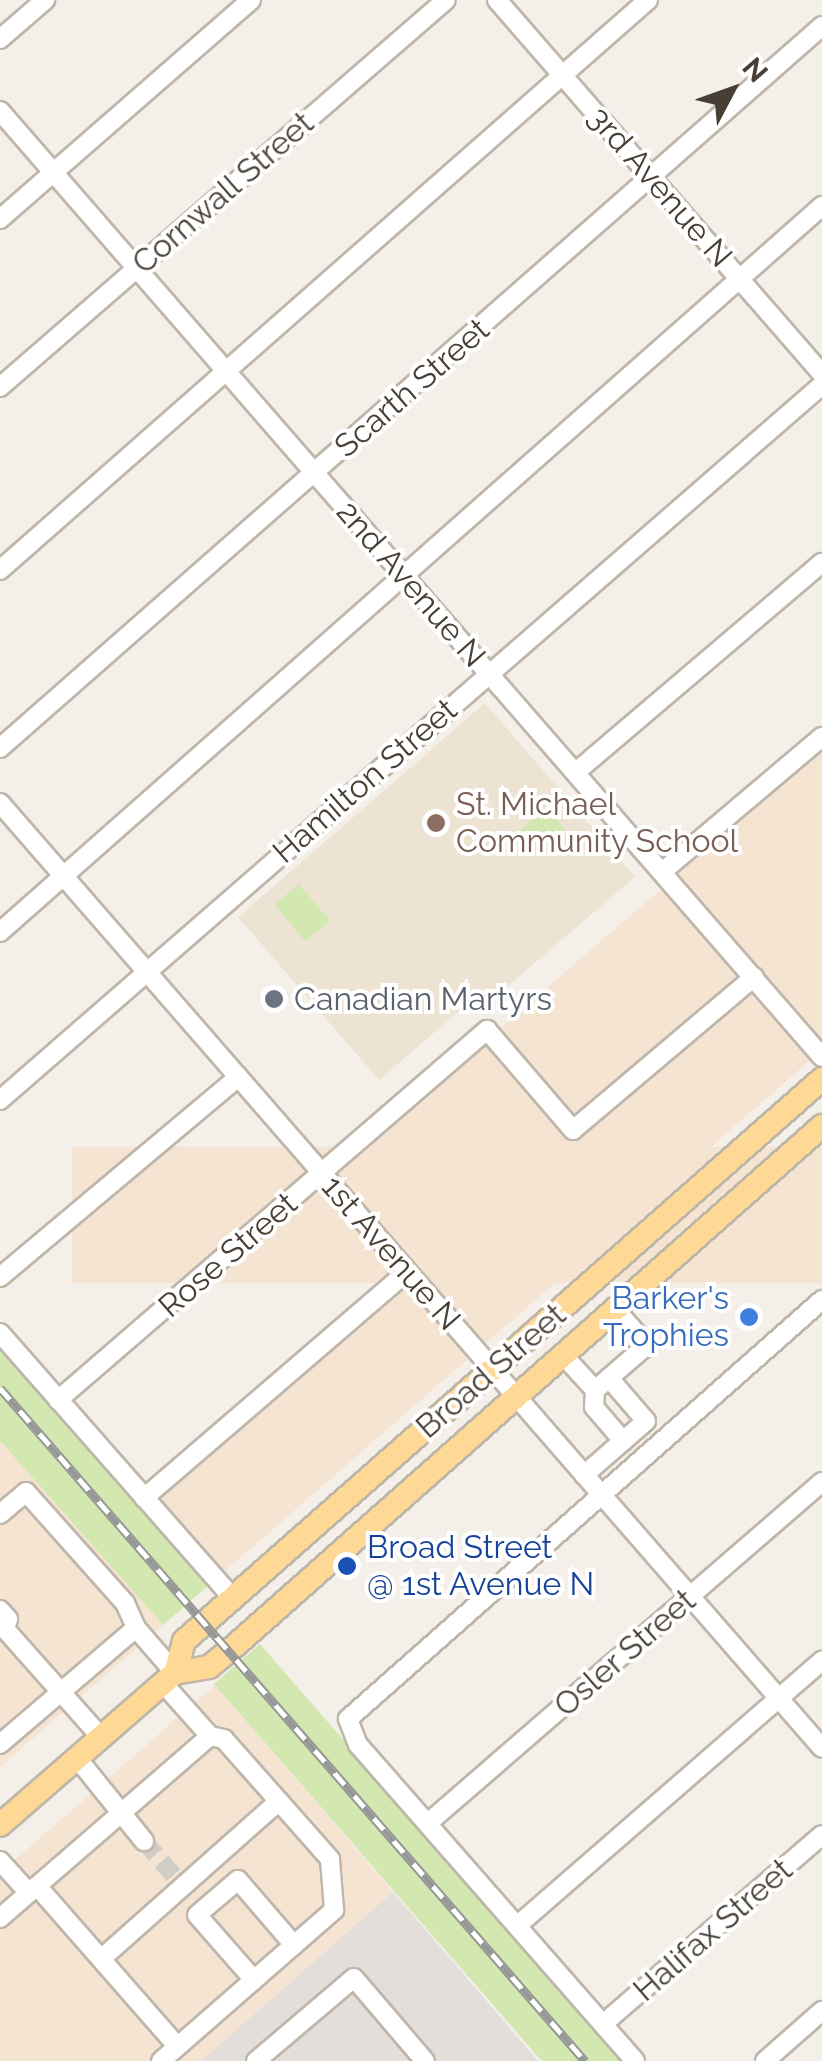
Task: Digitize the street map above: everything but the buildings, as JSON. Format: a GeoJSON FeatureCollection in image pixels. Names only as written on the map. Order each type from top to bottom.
{"type":"FeatureCollection","features":[{"type":"Feature","properties":{"kind":"main road","name":"Broad Street"},"geometry":{"type":"LineString","coordinates":[[169,1678],[184,1641],[822,1079]]}},
{"type":"Feature","properties":{"kind":"main road","name":"Broad Street"},"geometry":{"type":"LineString","coordinates":[[0,1825],[169,1678],[209,1667],[229,1651],[822,1126]]}},
{"type":"Feature","properties":{"kind":"street"},"geometry":{"type":"LineString","coordinates":[[0,40],[45,0]]}},
{"type":"Feature","properties":{"kind":"street"},"geometry":{"type":"LineString","coordinates":[[0,219],[250,0]]}},
{"type":"Feature","properties":{"kind":"street","name":"Cornwall Street"},"geometry":{"type":"LineString","coordinates":[[0,387],[446,0]]}},
{"type":"Feature","properties":{"kind":"street","name":"3rd Avenue N"},"geometry":{"type":"LineString","coordinates":[[497,0],[822,374]]}},
{"type":"Feature","properties":{"kind":"street"},"geometry":{"type":"LineString","coordinates":[[0,570],[648,0]]}},
{"type":"Feature","properties":{"kind":"street","name":"Scarth Street"},"geometry":{"type":"LineString","coordinates":[[0,748],[653,179],[822,26]]}},
{"type":"Feature","properties":{"kind":"street","name":"2nd Avenue N"},"geometry":{"type":"LineString","coordinates":[[0,111],[822,1057]]}},
{"type":"Feature","properties":{"kind":"street"},"geometry":{"type":"LineString","coordinates":[[0,932],[402,572],[822,206]]}},
{"type":"Feature","properties":{"kind":"street","name":"Hamilton Street"},"geometry":{"type":"LineString","coordinates":[[0,1100],[822,385]]}},
{"type":"Feature","properties":{"kind":"street"},"geometry":{"type":"LineString","coordinates":[[576,772],[822,564]]}},
{"type":"Feature","properties":{"kind":"street"},"geometry":{"type":"LineString","coordinates":[[662,872],[822,737]]}},
{"type":"Feature","properties":{"kind":"street","name":"1st Avenue N"},"geometry":{"type":"LineString","coordinates":[[0,803],[822,1748]]}},
{"type":"Feature","properties":{"kind":"street","name":"Rose Street"},"geometry":{"type":"LineString","coordinates":[[58,1400],[487,1030],[573,1130],[754,977]]}},
{"type":"Feature","properties":{"kind":"street"},"geometry":{"type":"LineString","coordinates":[[0,1277],[238,1077]]}},
{"type":"Feature","properties":{"kind":"street"},"geometry":{"type":"LineString","coordinates":[[144,1498],[407,1272]]}},
{"type":"Feature","properties":{"kind":"street"},"geometry":{"type":"LineString","coordinates":[[635,2061],[358,1745],[349,1729],[352,1710],[822,1300]]}},
{"type":"Feature","properties":{"kind":"street"},"geometry":{"type":"LineString","coordinates":[[614,1308],[647,1345],[602,1384],[594,1407],[623,1441]]}},
{"type":"Feature","properties":{"kind":"street"},"geometry":{"type":"LineString","coordinates":[[0,1333],[234,1598]]}},
{"type":"Feature","properties":{"kind":"street"},"geometry":{"type":"LineString","coordinates":[[562,1354],[646,1421],[584,1475]]}},
{"type":"Feature","properties":{"kind":"street","name":"Osler Street"},"geometry":{"type":"LineString","coordinates":[[428,1824],[822,1482]]}},
{"type":"Feature","properties":{"kind":"street"},"geometry":{"type":"LineString","coordinates":[[0,1514],[26,1492],[125,1604],[136,1628],[210,1736],[224,1739],[330,1859],[334,1910],[161,2061]]}},
{"type":"Feature","properties":{"kind":"street"},"geometry":{"type":"LineString","coordinates":[[0,1610],[8,1619],[3,1631],[101,1737]]}},
{"type":"Feature","properties":{"kind":"street"},"geometry":{"type":"LineString","coordinates":[[0,1744],[136,1628]]}},
{"type":"Feature","properties":{"kind":"street"},"geometry":{"type":"LineString","coordinates":[[518,1925],[822,1661]]}},
{"type":"Feature","properties":{"kind":"street"},"geometry":{"type":"LineString","coordinates":[[0,1918],[210,1736]]}},
{"type":"Feature","properties":{"kind":"street"},"geometry":{"type":"LineString","coordinates":[[77,1758],[144,1841]]}},
{"type":"Feature","properties":{"kind":"street"},"geometry":{"type":"LineString","coordinates":[[101,1959],[179,1882],[279,1801]]}},
{"type":"Feature","properties":{"kind":"street","name":"Halifax Street"},"geometry":{"type":"LineString","coordinates":[[603,2024],[822,1835]]}},
{"type":"Feature","properties":{"kind":"street"},"geometry":{"type":"LineString","coordinates":[[0,1861],[101,1959],[177,2046]]}},
{"type":"Feature","properties":{"kind":"street"},"geometry":{"type":"LineString","coordinates":[[254,1980],[198,1915],[211,1903],[238,1880],[294,1945]]}},
{"type":"Feature","properties":{"kind":"street"},"geometry":{"type":"LineString","coordinates":[[256,2061],[354,1978],[424,2061]]}},
{"type":"Feature","properties":{"kind":"street"},"geometry":{"type":"LineString","coordinates":[[765,2061],[822,2011]]}},
{"type":"Feature","properties":{"kind":"shaded area"},"geometry":{"type":"Polygon","coordinates":[[[485,703],[635,877],[482,1008],[473,999],[379,1080],[238,917],[485,703]]]}},
{"type":"Feature","properties":{"kind":"shaded area"},"geometry":{"type":"Polygon","coordinates":[[[822,750],[822,1050],[209,1585],[142,1508],[419,1270],[335,1171],[822,750]]]}},
{"type":"Feature","properties":{"kind":"shaded area"},"geometry":{"type":"Polygon","coordinates":[[[72,1147],[822,1147],[822,1283],[72,1283],[72,1147]]]}},
{"type":"Feature","properties":{"kind":"shaded area"},"geometry":{"type":"Polygon","coordinates":[[[0,1441],[163,1625],[0,1767],[0,1441]]]}},
{"type":"Feature","properties":{"kind":"shaded area"},"geometry":{"type":"Polygon","coordinates":[[[215,1685],[393,1892],[201,2061],[0,2061],[0,1873],[215,1685]]]}},
{"type":"Feature","properties":{"kind":"shaded area"},"geometry":{"type":"Polygon","coordinates":[[[393,1892],[538,2061],[201,2061],[393,1892]]]}},
{"type":"Feature","properties":{"kind":"green space"},"geometry":{"type":"Polygon","coordinates":[[[547,808],[565,830],[530,858],[512,836],[547,808]]]}},
{"type":"Feature","properties":{"kind":"green space"},"geometry":{"type":"Polygon","coordinates":[[[299,884],[330,921],[305,941],[274,905],[299,884]]]}},
{"type":"Feature","properties":{"kind":"green space"},"geometry":{"type":"Polygon","coordinates":[[[0,1347],[209,1585],[163,1625],[0,1441],[0,1347]]]}},
{"type":"Feature","properties":{"kind":"green space"},"geometry":{"type":"Polygon","coordinates":[[[260,1644],[622,2061],[542,2061],[214,1684],[260,1644]]]}},
{"type":"Feature","properties":{"kind":"tunnel"},"geometry":{"type":"LineString","coordinates":[[144,1841],[175,1877]]}},
{"type":"Feature","properties":{"kind":"railway"},"geometry":{"type":"LineString","coordinates":[[0,1388],[585,2061]]}},
{"type":"Feature","properties":{"kind":"place","name":"St. Michael Community School"},"geometry":{"type":"Point","coordinates":[436,823]}},
{"type":"Feature","properties":{"kind":"place","name":"Canadian Martyrs"},"geometry":{"type":"Point","coordinates":[274,999]}},
{"type":"Feature","properties":{"kind":"place","name":"Barker's Trophies"},"geometry":{"type":"Point","coordinates":[749,1317]}},
{"type":"Feature","properties":{"kind":"place","name":"Broad Street @ 1st Avenue N"},"geometry":{"type":"Point","coordinates":[347,1566]}}]}
